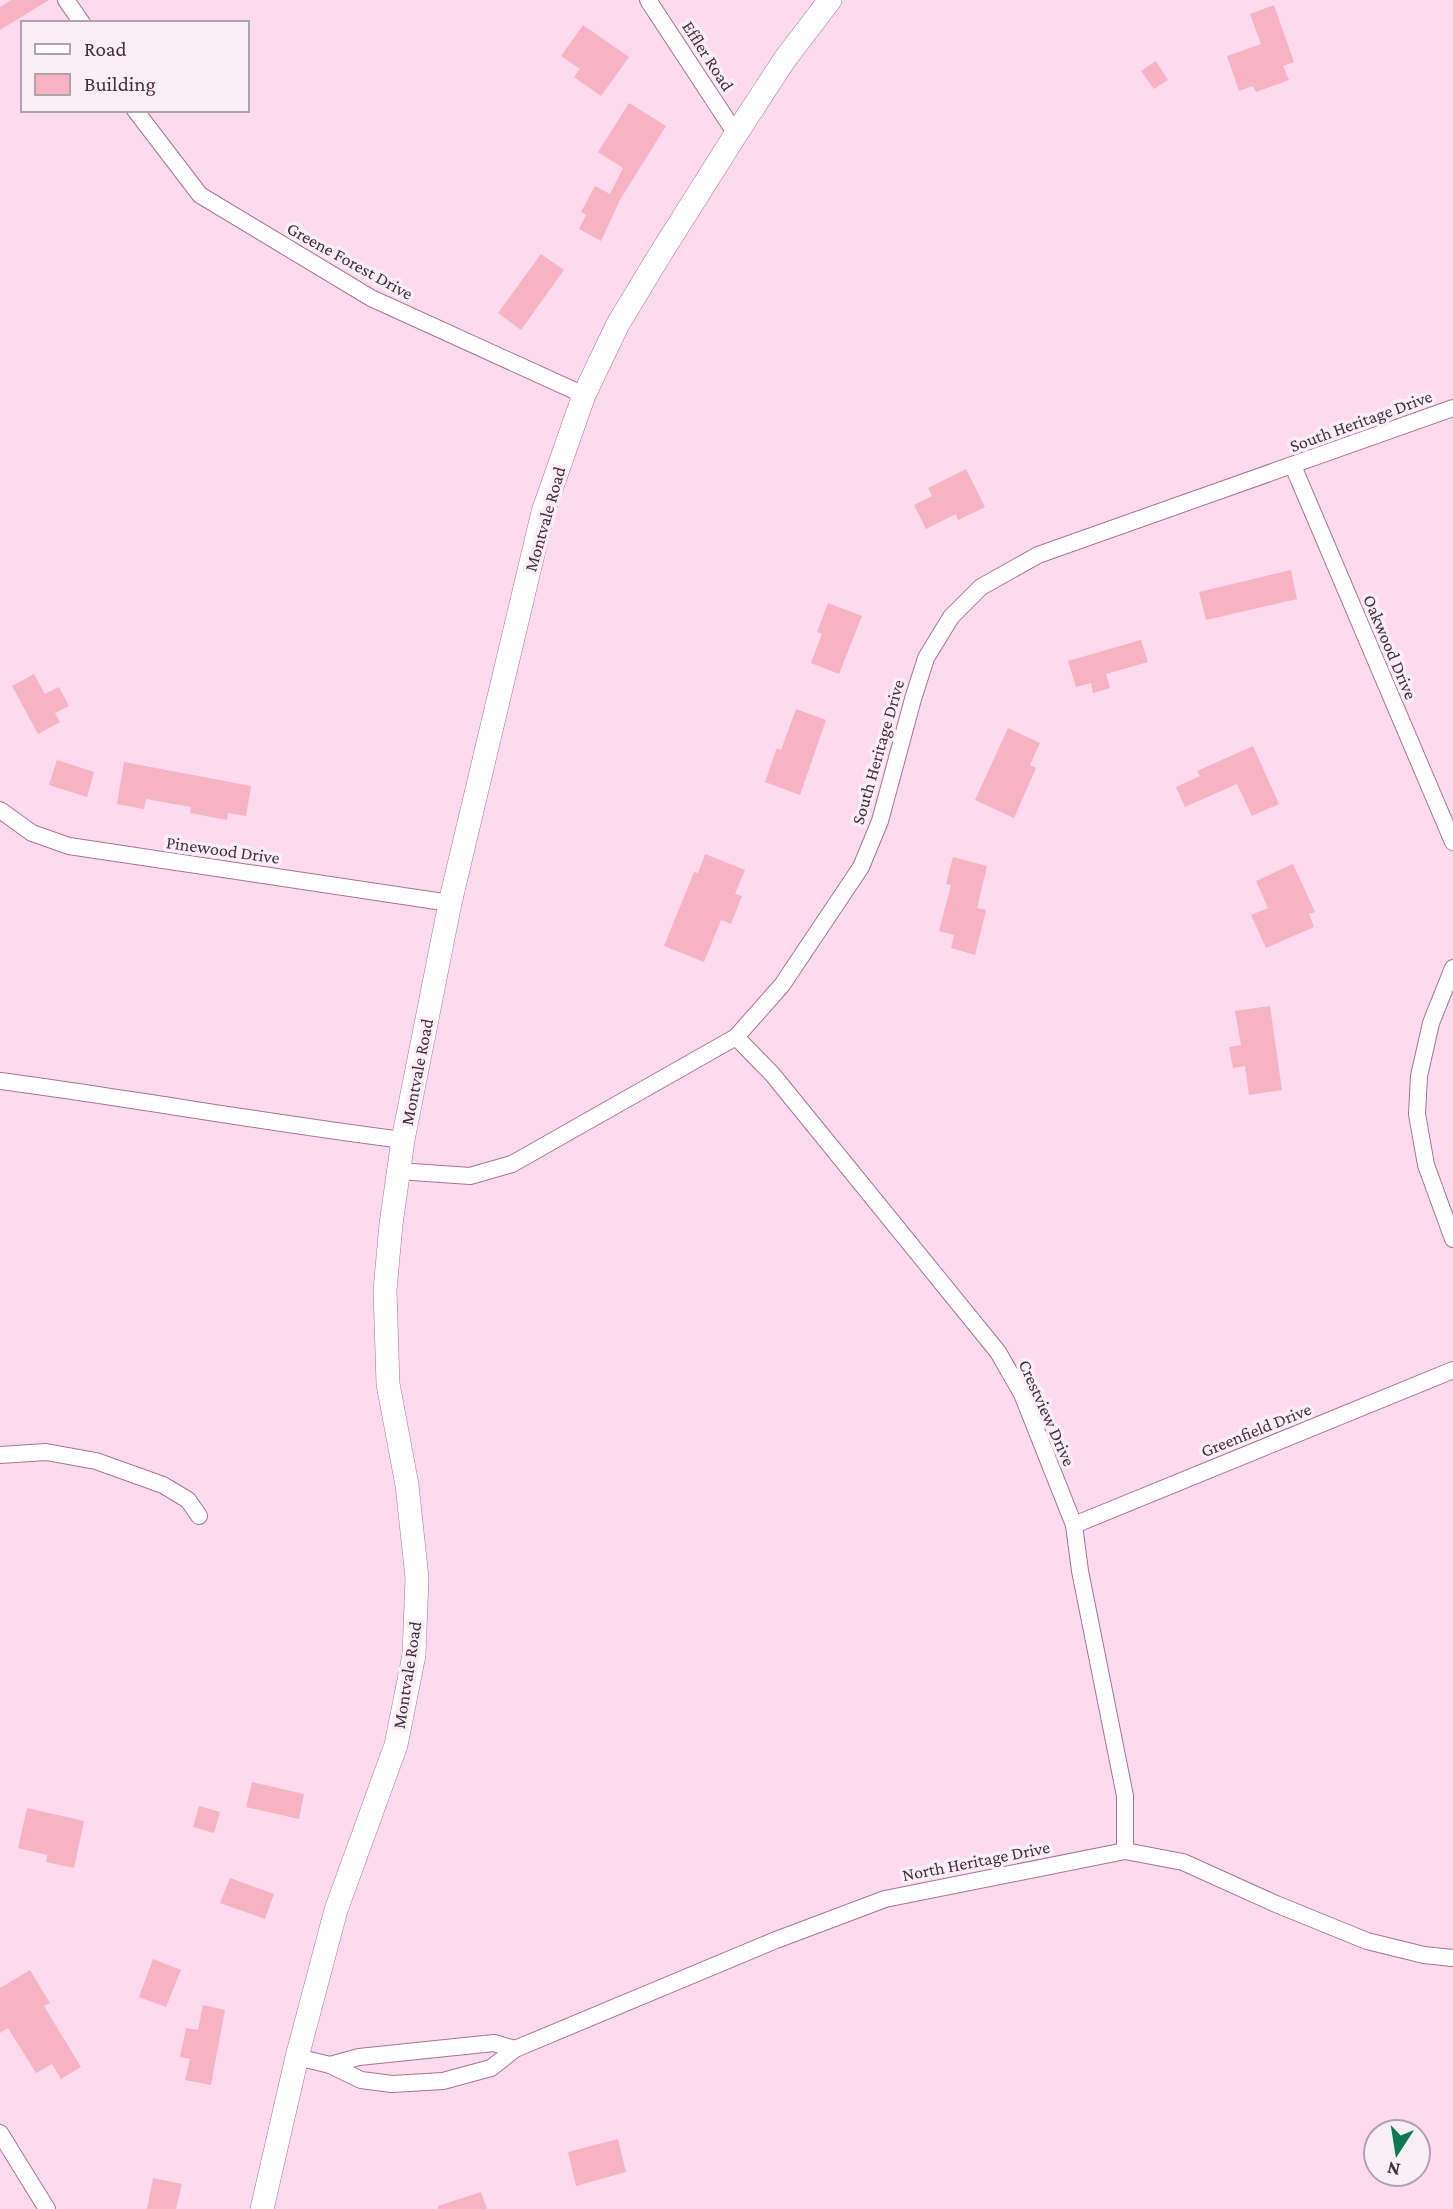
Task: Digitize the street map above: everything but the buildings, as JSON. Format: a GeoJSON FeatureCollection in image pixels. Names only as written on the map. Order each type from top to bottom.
{"type":"FeatureCollection","features":[{"type":"Feature","properties":{"kind":"main road","name":"Montvale Road"},"geometry":{"type":"LineString","coordinates":[[261,2209],[336,1910],[396,1745],[414,1655],[416,1568],[407,1485],[388,1384],[385,1290],[391,1224],[403,1140],[450,904],[543,512],[584,395],[624,314],[785,59],[830,0]]}},
{"type":"Feature","properties":{"kind":"street"},"geometry":{"type":"LineString","coordinates":[[66,0],[81,21]]}},
{"type":"Feature","properties":{"kind":"street","name":"Effler Road"},"geometry":{"type":"LineString","coordinates":[[648,0],[736,134]]}},
{"type":"Feature","properties":{"kind":"street","name":"Greene Forest Drive"},"geometry":{"type":"LineString","coordinates":[[137,112],[200,195],[261,234],[371,298],[584,395]]}},
{"type":"Feature","properties":{"kind":"street","name":"South Heritage Drive"},"geometry":{"type":"LineString","coordinates":[[398,1171],[470,1176],[513,1164],[736,1037],[782,985],[861,867],[880,821],[926,658],[951,617],[981,587],[1038,555],[1453,408]]}},
{"type":"Feature","properties":{"kind":"street","name":"Oakwood Drive"},"geometry":{"type":"LineString","coordinates":[[1293,466],[1453,842]]}},
{"type":"Feature","properties":{"kind":"street","name":"Pinewood Drive"},"geometry":{"type":"LineString","coordinates":[[0,810],[32,833],[69,846],[450,904]]}},
{"type":"Feature","properties":{"kind":"street"},"geometry":{"type":"LineString","coordinates":[[1453,968],[1431,1023],[1419,1076],[1417,1114],[1426,1165],[1453,1239]]}},
{"type":"Feature","properties":{"kind":"street","name":"Crestview Drive"},"geometry":{"type":"LineString","coordinates":[[736,1037],[773,1075],[998,1352],[1022,1394],[1074,1525],[1080,1571],[1125,1796],[1125,1851]]}},
{"type":"Feature","properties":{"kind":"street"},"geometry":{"type":"LineString","coordinates":[[0,1081],[311,1129],[403,1140]]}},
{"type":"Feature","properties":{"kind":"street","name":"Greenfield Drive"},"geometry":{"type":"LineString","coordinates":[[1074,1525],[1453,1370]]}},
{"type":"Feature","properties":{"kind":"street"},"geometry":{"type":"LineString","coordinates":[[0,1455],[46,1452],[96,1461],[163,1485],[188,1500],[199,1516]]}},
{"type":"Feature","properties":{"kind":"street","name":"North Heritage Drive"},"geometry":{"type":"LineString","coordinates":[[297,2057],[330,2065],[361,2080],[392,2084],[443,2081],[491,2068],[515,2049],[776,1940],[885,1899],[1125,1851],[1183,1863],[1367,1941],[1424,1955],[1453,1958]]}},
{"type":"Feature","properties":{"kind":"street","name":"North Heritage Drive"},"geometry":{"type":"LineString","coordinates":[[330,2065],[359,2057],[494,2043],[515,2049]]}},
{"type":"Feature","properties":{"kind":"street"},"geometry":{"type":"LineString","coordinates":[[0,2133],[47,2209]]}}]}
